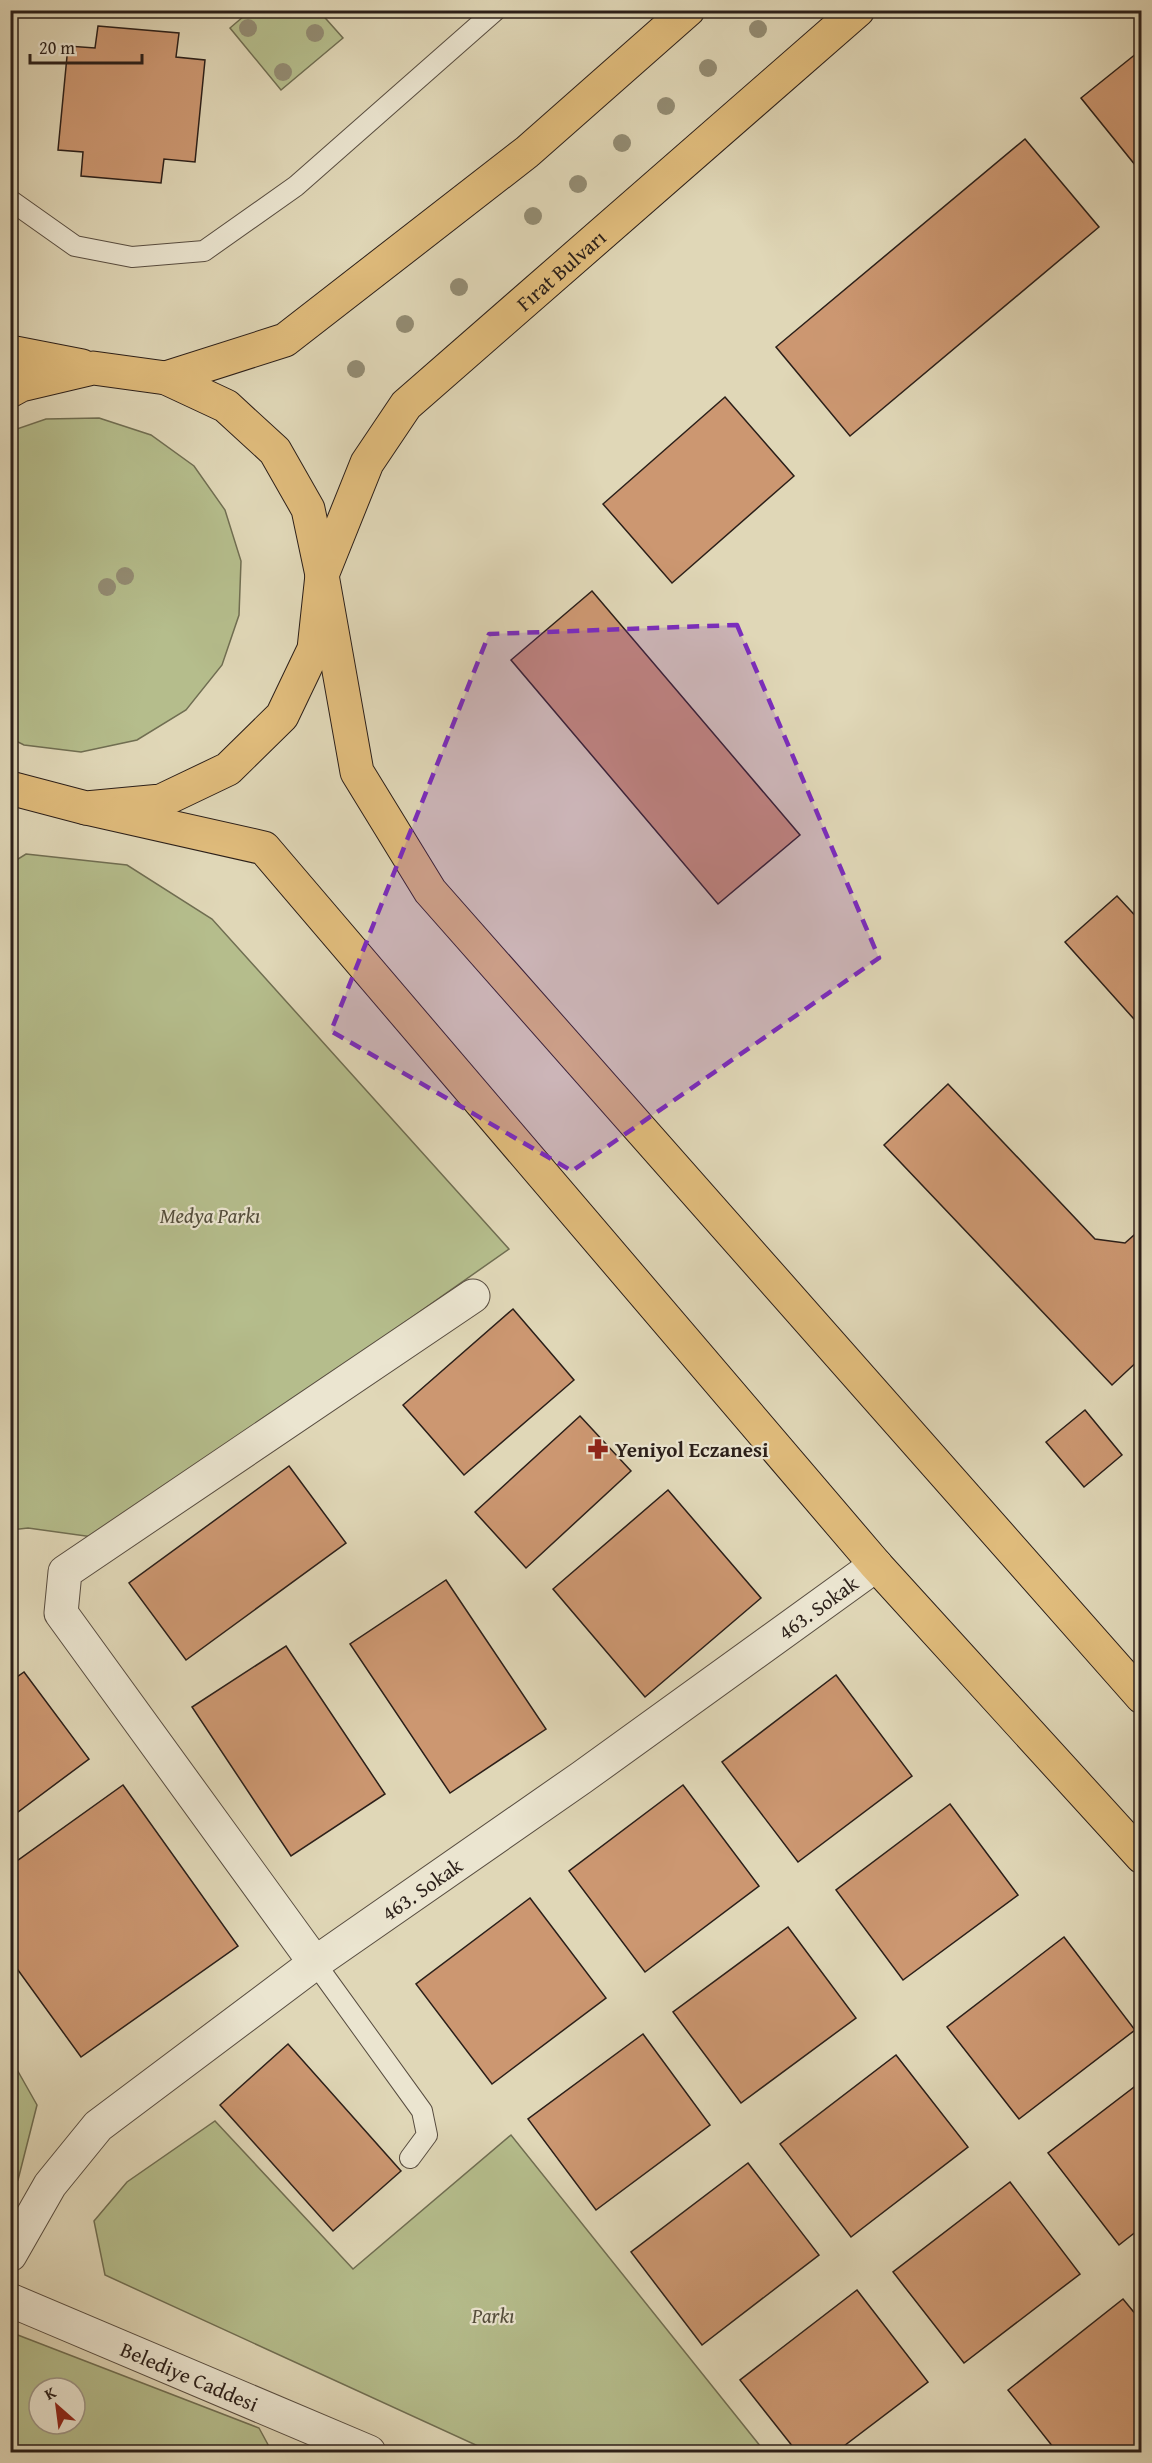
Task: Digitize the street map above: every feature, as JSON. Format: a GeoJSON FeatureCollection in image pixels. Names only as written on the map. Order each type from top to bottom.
{"type":"FeatureCollection","features":[{"type":"Feature","properties":{"kind":"main road"},"geometry":{"type":"LineString","coordinates":[[166,378],[285,340],[527,152],[688,10]]}},
{"type":"Feature","properties":{"kind":"main road","name":"Fırat Bulvarı"},"geometry":{"type":"LineString","coordinates":[[322,575],[367,463],[406,405],[858,10]]}},
{"type":"Feature","properties":{"kind":"main road"},"geometry":{"type":"LineString","coordinates":[[10,352],[93,368],[166,378],[226,406],[275,452],[308,509],[357,772],[430,891],[1142,1696]]}},
{"type":"Feature","properties":{"kind":"main road"},"geometry":{"type":"LineString","coordinates":[[10,391],[21,385],[93,368]]}},
{"type":"Feature","properties":{"kind":"main road"},"geometry":{"type":"LineString","coordinates":[[86,808],[160,801],[228,769],[282,716],[314,649],[322,575]]}},
{"type":"Feature","properties":{"kind":"main road"},"geometry":{"type":"LineString","coordinates":[[12,790],[264,848],[876,1565],[1142,1857]]}},
{"type":"Feature","properties":{"kind":"street"},"geometry":{"type":"LineString","coordinates":[[315,1963],[61,1613],[65,1572],[473,1296]]}},
{"type":"Feature","properties":{"kind":"street","name":"463. Sokak"},"geometry":{"type":"LineString","coordinates":[[10,2255],[50,2185],[98,2126],[315,1963],[581,1778],[876,1565]]}},
{"type":"Feature","properties":{"kind":"street","name":"Belediye Caddesi"},"geometry":{"type":"LineString","coordinates":[[10,2300],[369,2452]]}},
{"type":"Feature","properties":{"kind":"lane"},"geometry":{"type":"LineString","coordinates":[[10,200],[75,246],[132,257],[204,251],[296,186],[496,10]]}},
{"type":"Feature","properties":{"kind":"lane"},"geometry":{"type":"LineString","coordinates":[[315,1963],[422,2111],[427,2135],[410,2158]]}},
{"type":"Feature","properties":{"kind":"highlighted area"},"geometry":{"type":"Polygon","coordinates":[[[737,625],[879,958],[572,1171],[331,1031],[489,634],[737,625]]]}},
{"type":"Feature","properties":{"kind":"green space"},"geometry":{"type":"Polygon","coordinates":[[[251,10],[319,11],[343,38],[281,90],[230,28],[251,10]]]}},
{"type":"Feature","properties":{"kind":"green space"},"geometry":{"type":"Polygon","coordinates":[[[99,418],[151,435],[194,466],[225,510],[241,561],[239,615],[222,665],[186,710],[137,740],[81,752],[24,745],[10,738],[11,431],[46,419],[99,418]]]}},
{"type":"Feature","properties":{"kind":"green space","name":"Medya Parkı"},"geometry":{"type":"Polygon","coordinates":[[[26,854],[127,865],[212,919],[509,1249],[117,1525],[93,1537],[28,1528],[11,1530],[10,864],[26,854]]]}},
{"type":"Feature","properties":{"kind":"green space"},"geometry":{"type":"Polygon","coordinates":[[[11,2059],[37,2105],[18,2180],[11,2185],[11,2059]]]}},
{"type":"Feature","properties":{"kind":"green space","name":"Parkı"},"geometry":{"type":"Polygon","coordinates":[[[215,2121],[353,2269],[511,2135],[765,2452],[491,2452],[105,2275],[94,2221],[127,2182],[215,2121]]]}},
{"type":"Feature","properties":{"kind":"green space"},"geometry":{"type":"Polygon","coordinates":[[[10,2332],[259,2428],[272,2452],[11,2452],[10,2332]]]}},
{"type":"Feature","properties":{"kind":"building"},"geometry":{"type":"Polygon","coordinates":[[[98,26],[179,33],[176,57],[205,60],[195,162],[164,159],[161,183],[81,176],[83,152],[58,150],[68,46],[95,48],[98,26]]]}},
{"type":"Feature","properties":{"kind":"building"},"geometry":{"type":"Polygon","coordinates":[[[1142,49],[1142,170],[1140,171],[1081,98],[1142,49]]]}},
{"type":"Feature","properties":{"kind":"building"},"geometry":{"type":"Polygon","coordinates":[[[1025,139],[1099,227],[850,436],[776,347],[1025,139]]]}},
{"type":"Feature","properties":{"kind":"building"},"geometry":{"type":"Polygon","coordinates":[[[725,397],[794,476],[672,583],[603,504],[725,397]]]}},
{"type":"Feature","properties":{"kind":"building"},"geometry":{"type":"Polygon","coordinates":[[[592,591],[800,835],[718,904],[511,660],[592,591]]]}},
{"type":"Feature","properties":{"kind":"building"},"geometry":{"type":"Polygon","coordinates":[[[1117,896],[1142,923],[1142,1028],[1065,942],[1117,896]]]}},
{"type":"Feature","properties":{"kind":"building"},"geometry":{"type":"Polygon","coordinates":[[[948,1084],[1095,1239],[1125,1243],[1142,1228],[1142,1357],[1112,1385],[884,1145],[948,1084]]]}},
{"type":"Feature","properties":{"kind":"building"},"geometry":{"type":"Polygon","coordinates":[[[513,1309],[574,1380],[464,1475],[403,1405],[513,1309]]]}},
{"type":"Feature","properties":{"kind":"building"},"geometry":{"type":"Polygon","coordinates":[[[1085,1410],[1122,1455],[1084,1487],[1046,1442],[1085,1410]]]}},
{"type":"Feature","properties":{"kind":"building"},"geometry":{"type":"Polygon","coordinates":[[[580,1416],[631,1471],[526,1568],[475,1512],[580,1416]]]}},
{"type":"Feature","properties":{"kind":"building"},"geometry":{"type":"Polygon","coordinates":[[[289,1466],[346,1543],[186,1660],[129,1583],[289,1466]]]}},
{"type":"Feature","properties":{"kind":"building"},"geometry":{"type":"Polygon","coordinates":[[[668,1490],[761,1598],[645,1697],[553,1589],[668,1490]]]}},
{"type":"Feature","properties":{"kind":"building"},"geometry":{"type":"Polygon","coordinates":[[[446,1580],[546,1729],[450,1793],[350,1644],[446,1580]]]}},
{"type":"Feature","properties":{"kind":"building"},"geometry":{"type":"Polygon","coordinates":[[[286,1646],[385,1794],[291,1856],[192,1707],[286,1646]]]}},
{"type":"Feature","properties":{"kind":"building"},"geometry":{"type":"Polygon","coordinates":[[[24,1672],[89,1759],[10,1818],[10,1682],[24,1672]]]}},
{"type":"Feature","properties":{"kind":"building"},"geometry":{"type":"Polygon","coordinates":[[[836,1675],[912,1776],[798,1862],[722,1762],[836,1675]]]}},
{"type":"Feature","properties":{"kind":"building"},"geometry":{"type":"Polygon","coordinates":[[[123,1785],[238,1946],[81,2057],[10,1959],[10,1866],[123,1785]]]}},
{"type":"Feature","properties":{"kind":"building"},"geometry":{"type":"Polygon","coordinates":[[[683,1785],[759,1886],[645,1972],[569,1871],[683,1785]]]}},
{"type":"Feature","properties":{"kind":"building"},"geometry":{"type":"Polygon","coordinates":[[[950,1804],[1018,1895],[903,1980],[836,1890],[950,1804]]]}},
{"type":"Feature","properties":{"kind":"building"},"geometry":{"type":"Polygon","coordinates":[[[530,1898],[606,1998],[492,2084],[416,1984],[530,1898]]]}},
{"type":"Feature","properties":{"kind":"building"},"geometry":{"type":"Polygon","coordinates":[[[788,1927],[856,2018],[741,2103],[673,2012],[788,1927]]]}},
{"type":"Feature","properties":{"kind":"building"},"geometry":{"type":"Polygon","coordinates":[[[1064,1937],[1135,2030],[1019,2119],[947,2027],[1064,1937]]]}},
{"type":"Feature","properties":{"kind":"building"},"geometry":{"type":"Polygon","coordinates":[[[643,2034],[710,2125],[596,2210],[528,2119],[643,2034]]]}},
{"type":"Feature","properties":{"kind":"building"},"geometry":{"type":"Polygon","coordinates":[[[288,2044],[401,2171],[333,2231],[220,2105],[288,2044]]]}},
{"type":"Feature","properties":{"kind":"building"},"geometry":{"type":"Polygon","coordinates":[[[896,2055],[968,2147],[851,2237],[780,2144],[896,2055]]]}},
{"type":"Feature","properties":{"kind":"building"},"geometry":{"type":"Polygon","coordinates":[[[1142,2081],[1142,2227],[1119,2245],[1048,2153],[1142,2081]]]}},
{"type":"Feature","properties":{"kind":"building"},"geometry":{"type":"Polygon","coordinates":[[[748,2163],[819,2255],[702,2345],[631,2252],[748,2163]]]}},
{"type":"Feature","properties":{"kind":"building"},"geometry":{"type":"Polygon","coordinates":[[[1010,2182],[1080,2274],[964,2363],[893,2272],[1010,2182]]]}},
{"type":"Feature","properties":{"kind":"building"},"geometry":{"type":"Polygon","coordinates":[[[857,2290],[928,2382],[836,2452],[797,2452],[740,2380],[857,2290]]]}},
{"type":"Feature","properties":{"kind":"building"},"geometry":{"type":"Polygon","coordinates":[[[1123,2299],[1142,2322],[1142,2440],[1125,2452],[1057,2452],[1008,2390],[1123,2299]]]}},
{"type":"Feature","properties":{"kind":"place","name":"Yeniyol Eczanesi"},"geometry":{"type":"Point","coordinates":[598,1449]}}]}
